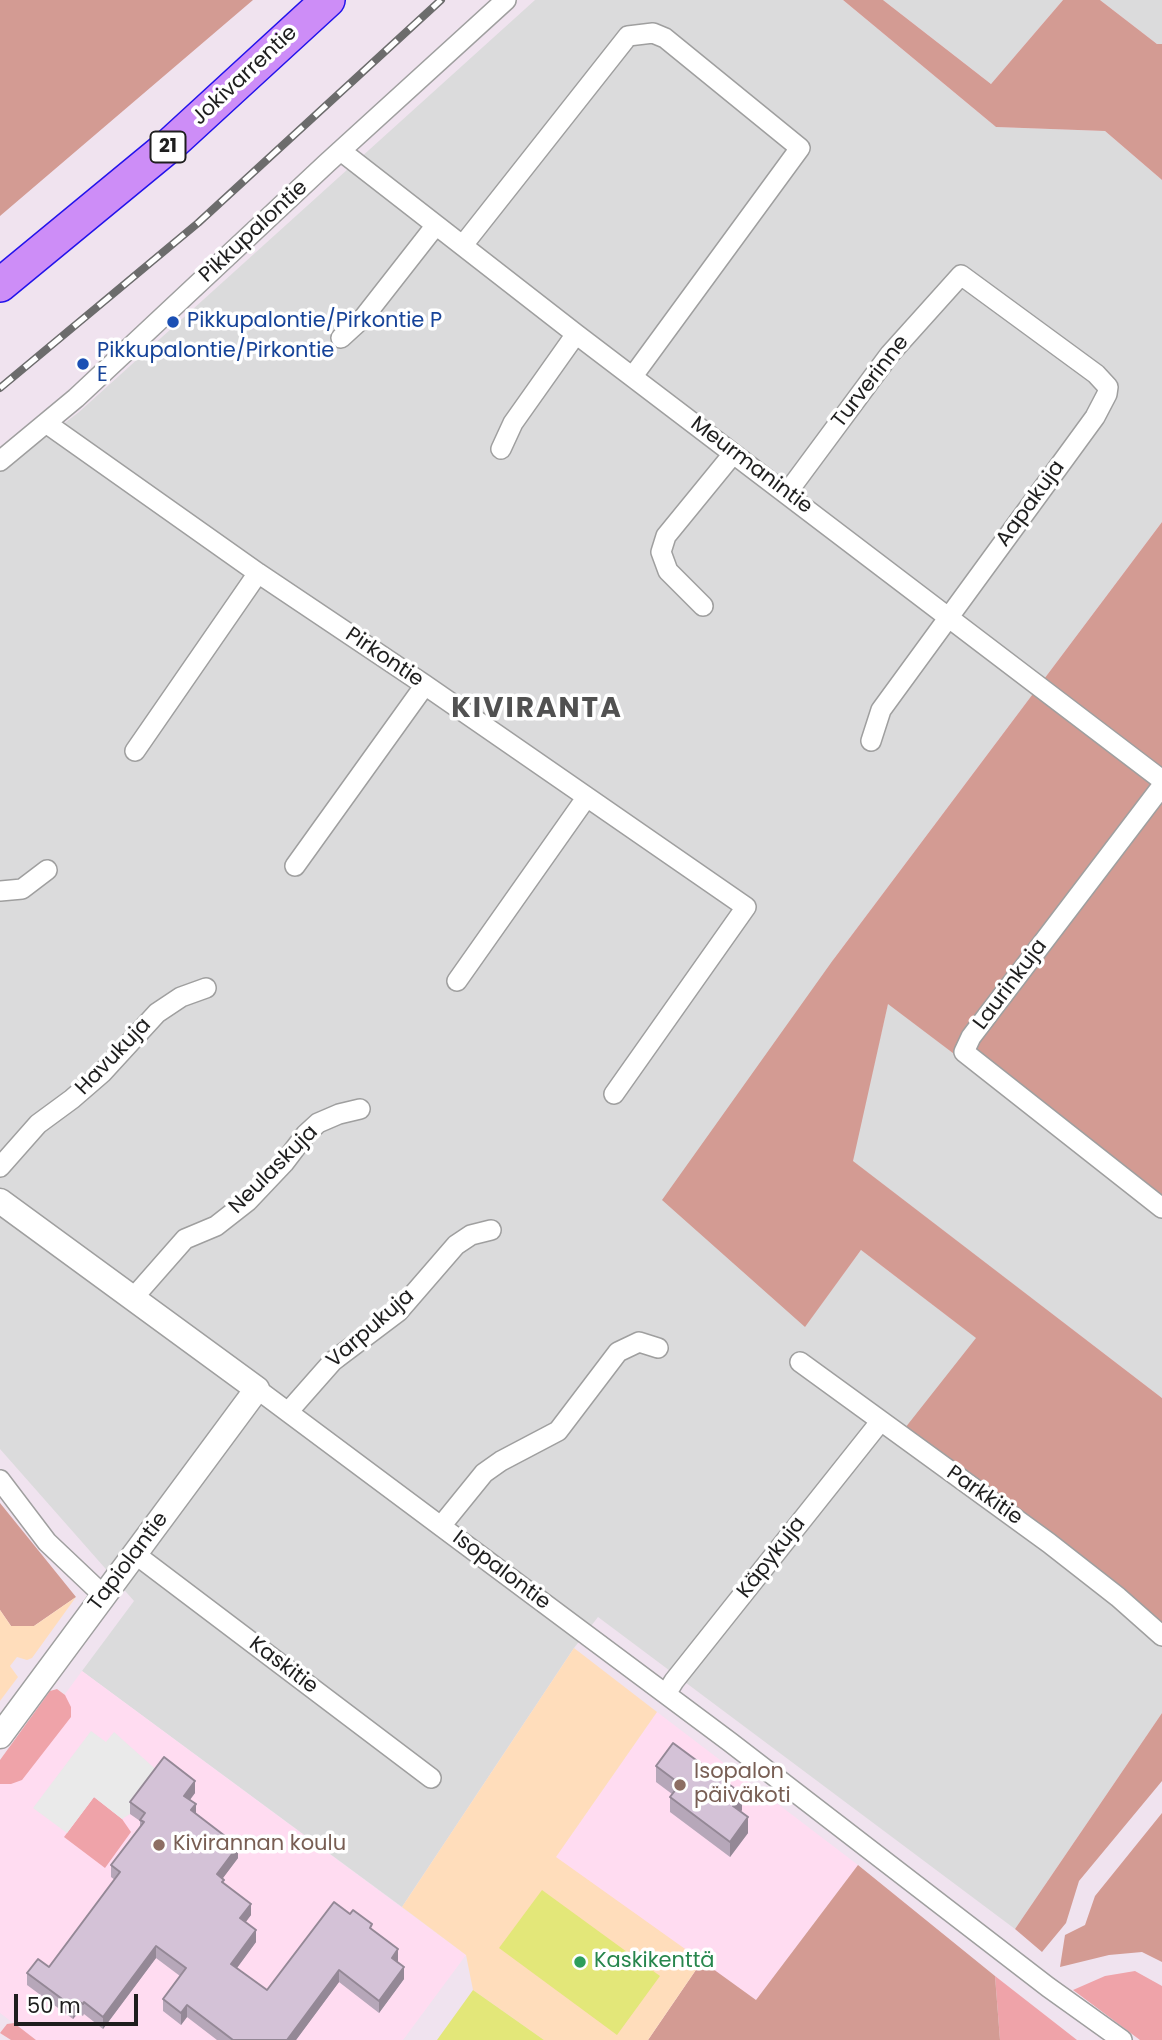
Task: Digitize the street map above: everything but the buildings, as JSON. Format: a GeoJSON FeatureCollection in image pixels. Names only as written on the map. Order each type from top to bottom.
{"type":"FeatureCollection","features":[{"type":"Feature","properties":{"kind":"highway","name":"Jokivarrentie"},"geometry":{"type":"LineString","coordinates":[[0,285],[170,145],[328,0]]}},
{"type":"Feature","properties":{"kind":"street","name":"Pikkupalontie"},"geometry":{"type":"LineString","coordinates":[[0,461],[76,398],[506,0]]}},
{"type":"Feature","properties":{"kind":"street"},"geometry":{"type":"LineString","coordinates":[[463,245],[628,36],[653,33],[665,38],[784,132],[800,148],[633,376]]}},
{"type":"Feature","properties":{"kind":"street","name":"Meurmanintie"},"geometry":{"type":"LineString","coordinates":[[341,151],[576,334],[1162,780]]}},
{"type":"Feature","properties":{"kind":"street"},"geometry":{"type":"LineString","coordinates":[[341,338],[364,317],[436,225]]}},
{"type":"Feature","properties":{"kind":"street","name":"Turverinne"},"geometry":{"type":"LineString","coordinates":[[787,493],[890,354],[961,275],[1096,374],[1108,387]]}},
{"type":"Feature","properties":{"kind":"street"},"geometry":{"type":"LineString","coordinates":[[500,449],[513,423],[576,334]]}},
{"type":"Feature","properties":{"kind":"street","name":"Aapakuja"},"geometry":{"type":"LineString","coordinates":[[871,741],[881,710],[1095,417],[1108,387]]}},
{"type":"Feature","properties":{"kind":"street","name":"Pirkontie"},"geometry":{"type":"LineString","coordinates":[[46,423],[258,573],[746,907],[614,1094]]}},
{"type":"Feature","properties":{"kind":"street"},"geometry":{"type":"LineString","coordinates":[[703,606],[668,571],[661,552],[666,536],[733,454]]}},
{"type":"Feature","properties":{"kind":"street"},"geometry":{"type":"LineString","coordinates":[[135,751],[258,573]]}},
{"type":"Feature","properties":{"kind":"street"},"geometry":{"type":"LineString","coordinates":[[295,866],[425,685]]}},
{"type":"Feature","properties":{"kind":"street","name":"Laurinkuja"},"geometry":{"type":"LineString","coordinates":[[1162,786],[971,1037],[964,1052],[1162,1208]]}},
{"type":"Feature","properties":{"kind":"street"},"geometry":{"type":"LineString","coordinates":[[457,981],[586,798]]}},
{"type":"Feature","properties":{"kind":"street"},"geometry":{"type":"LineString","coordinates":[[0,891],[22,889],[47,870]]}},
{"type":"Feature","properties":{"kind":"street","name":"Havukuja"},"geometry":{"type":"LineString","coordinates":[[0,1167],[38,1124],[72,1100],[103,1073],[158,1013],[181,997],[206,988]]}},
{"type":"Feature","properties":{"kind":"street","name":"Neulaskuja"},"geometry":{"type":"LineString","coordinates":[[134,1297],[185,1238],[216,1226],[248,1201],[318,1123],[360,1109]]}},
{"type":"Feature","properties":{"kind":"street","name":"Isopalontie"},"geometry":{"type":"LineString","coordinates":[[0,1201],[134,1297],[666,1694],[1122,2040]]}},
{"type":"Feature","properties":{"kind":"street","name":"Varpukuja"},"geometry":{"type":"LineString","coordinates":[[288,1412],[332,1361],[398,1312],[456,1245],[471,1235],[491,1230]]}},
{"type":"Feature","properties":{"kind":"street"},"geometry":{"type":"LineString","coordinates":[[441,1526],[484,1474],[501,1461],[558,1431],[618,1352],[639,1342],[658,1348]]}},
{"type":"Feature","properties":{"kind":"street","name":"Parkkitie"},"geometry":{"type":"LineString","coordinates":[[800,1362],[1041,1537],[1118,1597],[1162,1636]]}},
{"type":"Feature","properties":{"kind":"street","name":"Tapiolantie"},"geometry":{"type":"LineString","coordinates":[[0,1736],[257,1389]]}},
{"type":"Feature","properties":{"kind":"street","name":"Käpykuja"},"geometry":{"type":"LineString","coordinates":[[666,1694],[880,1422]]}},
{"type":"Feature","properties":{"kind":"street"},"geometry":{"type":"LineString","coordinates":[[0,1480],[14,1502],[47,1542],[103,1595]]}},
{"type":"Feature","properties":{"kind":"street","name":"Kaskitie"},"geometry":{"type":"LineString","coordinates":[[135,1554],[431,1778]]}},
{"type":"Feature","properties":{"kind":"shaded area"},"geometry":{"type":"Polygon","coordinates":[[[0,0],[253,0],[0,216],[0,0]]]}},
{"type":"Feature","properties":{"kind":"shaded area"},"geometry":{"type":"Polygon","coordinates":[[[535,0],[843,0],[996,127],[1105,131],[1162,180],[1162,522],[833,960],[804,1327],[861,1250],[977,1338],[1085,1580],[1162,1647],[1162,1713],[1015,1929],[598,1617],[574,1648],[402,1907],[82,1671],[134,1601],[0,1449],[0,472],[79,412],[535,0]]]}},
{"type":"Feature","properties":{"kind":"shaded area"},"geometry":{"type":"Polygon","coordinates":[[[843,0],[883,0],[991,84],[1063,0],[1100,0],[1157,44],[1162,44],[1162,180],[1105,131],[996,127],[843,0]]]}},
{"type":"Feature","properties":{"kind":"shaded area"},"geometry":{"type":"Polygon","coordinates":[[[883,0],[1063,0],[991,84],[883,0]]]}},
{"type":"Feature","properties":{"kind":"shaded area"},"geometry":{"type":"Polygon","coordinates":[[[1100,0],[1162,0],[1162,44],[1157,44],[1100,0]]]}},
{"type":"Feature","properties":{"kind":"shaded area"},"geometry":{"type":"Polygon","coordinates":[[[1162,522],[1162,1211],[888,1004],[853,1161],[1162,1398],[1162,1647],[1085,1580],[894,1442],[976,1338],[861,1250],[805,1327],[662,1200],[833,960],[1162,522]]]}},
{"type":"Feature","properties":{"kind":"shaded area"},"geometry":{"type":"Polygon","coordinates":[[[888,1003],[1162,1211],[1162,1398],[852,1161],[888,1003]]]}},
{"type":"Feature","properties":{"kind":"shaded area"},"geometry":{"type":"Polygon","coordinates":[[[0,1503],[76,1597],[34,1626],[11,1626],[0,1610],[0,1503]]]}},
{"type":"Feature","properties":{"kind":"shaded area"},"geometry":{"type":"Polygon","coordinates":[[[76,1597],[32,1658],[27,1660],[17,1657],[10,1666],[18,1677],[0,1701],[0,1610],[11,1626],[34,1626],[76,1597]]]}},
{"type":"Feature","properties":{"kind":"shaded area"},"geometry":{"type":"Polygon","coordinates":[[[574,1648],[657,1712],[556,1857],[702,1961],[648,2040],[544,2040],[473,1990],[466,1955],[402,1907],[574,1648]]]}},
{"type":"Feature","properties":{"kind":"shaded area","name":"Kivirannan koulu"},"geometry":{"type":"Polygon","coordinates":[[[82,1671],[466,1955],[403,2040],[36,2040],[0,2013],[0,1782],[82,1671]]]}},
{"type":"Feature","properties":{"kind":"shaded area"},"geometry":{"type":"Polygon","coordinates":[[[57,1689],[65,1695],[71,1707],[71,1717],[22,1780],[0,1784],[0,1760],[50,1691],[57,1689]]]}},
{"type":"Feature","properties":{"kind":"shaded area","name":"Isopalon päiväkoti"},"geometry":{"type":"Polygon","coordinates":[[[657,1712],[858,1865],[756,2000],[555,1858],[657,1712]]]}},
{"type":"Feature","properties":{"kind":"shaded area"},"geometry":{"type":"Polygon","coordinates":[[[1162,1713],[1162,1781],[1079,1881],[1066,1923],[1042,1952],[1015,1929],[1162,1713]]]}},
{"type":"Feature","properties":{"kind":"shaded area"},"geometry":{"type":"Polygon","coordinates":[[[91,1731],[106,1742],[114,1732],[161,1774],[130,1814],[122,1819],[94,1797],[67,1833],[33,1808],[91,1731]]]}},
{"type":"Feature","properties":{"kind":"shaded area"},"geometry":{"type":"Polygon","coordinates":[[[94,1797],[122,1819],[131,1832],[105,1868],[64,1837],[94,1797]]]}},
{"type":"Feature","properties":{"kind":"shaded area"},"geometry":{"type":"Polygon","coordinates":[[[1162,1813],[1162,1962],[1142,1952],[1109,1955],[1060,1967],[1065,1935],[1085,1925],[1095,1896],[1162,1813]]]}},
{"type":"Feature","properties":{"kind":"shaded area"},"geometry":{"type":"Polygon","coordinates":[[[858,1865],[995,1976],[1000,2040],[648,2040],[702,1961],[756,2000],[858,1865]]]}},
{"type":"Feature","properties":{"kind":"shaded area"},"geometry":{"type":"Polygon","coordinates":[[[1135,1971],[1162,1986],[1162,2040],[1140,2040],[1073,1990],[1105,1976],[1135,1971]]]}},
{"type":"Feature","properties":{"kind":"shaded area"},"geometry":{"type":"Polygon","coordinates":[[[995,1976],[1077,2040],[1000,2040],[995,1976]]]}},
{"type":"Feature","properties":{"kind":"shaded area"},"geometry":{"type":"Polygon","coordinates":[[[14,2023],[36,2040],[11,2040],[0,2033],[7,2024],[14,2023]]]}},
{"type":"Feature","properties":{"kind":"green space","name":"Kaskikenttä"},"geometry":{"type":"Polygon","coordinates":[[[542,1890],[660,1976],[617,2035],[499,1948],[542,1890]]]}},
{"type":"Feature","properties":{"kind":"green space"},"geometry":{"type":"Polygon","coordinates":[[[473,1990],[544,2040],[437,2040],[473,1990]]]}},
{"type":"Feature","properties":{"kind":"railway"},"geometry":{"type":"LineString","coordinates":[[0,388],[198,223],[441,0]]}},
{"type":"Feature","properties":{"kind":"place","name":"Pikkupalontie/Pirkontie P"},"geometry":{"type":"Point","coordinates":[173,322]}},
{"type":"Feature","properties":{"kind":"place","name":"Pikkupalontie/Pirkontie E"},"geometry":{"type":"Point","coordinates":[83,364]}},
{"type":"Feature","properties":{"kind":"place","name":"Isopalon päiväkoti"},"geometry":{"type":"Point","coordinates":[680,1785]}},
{"type":"Feature","properties":{"kind":"place","name":"Kivirannan koulu"},"geometry":{"type":"Point","coordinates":[159,1845]}},
{"type":"Feature","properties":{"kind":"place","name":"Kaskikenttä"},"geometry":{"type":"Point","coordinates":[580,1962]}},
{"type":"Feature","properties":{"kind":"district","name":"KIVIRANTA"},"geometry":{"type":"Point","coordinates":[537,710]}}]}
